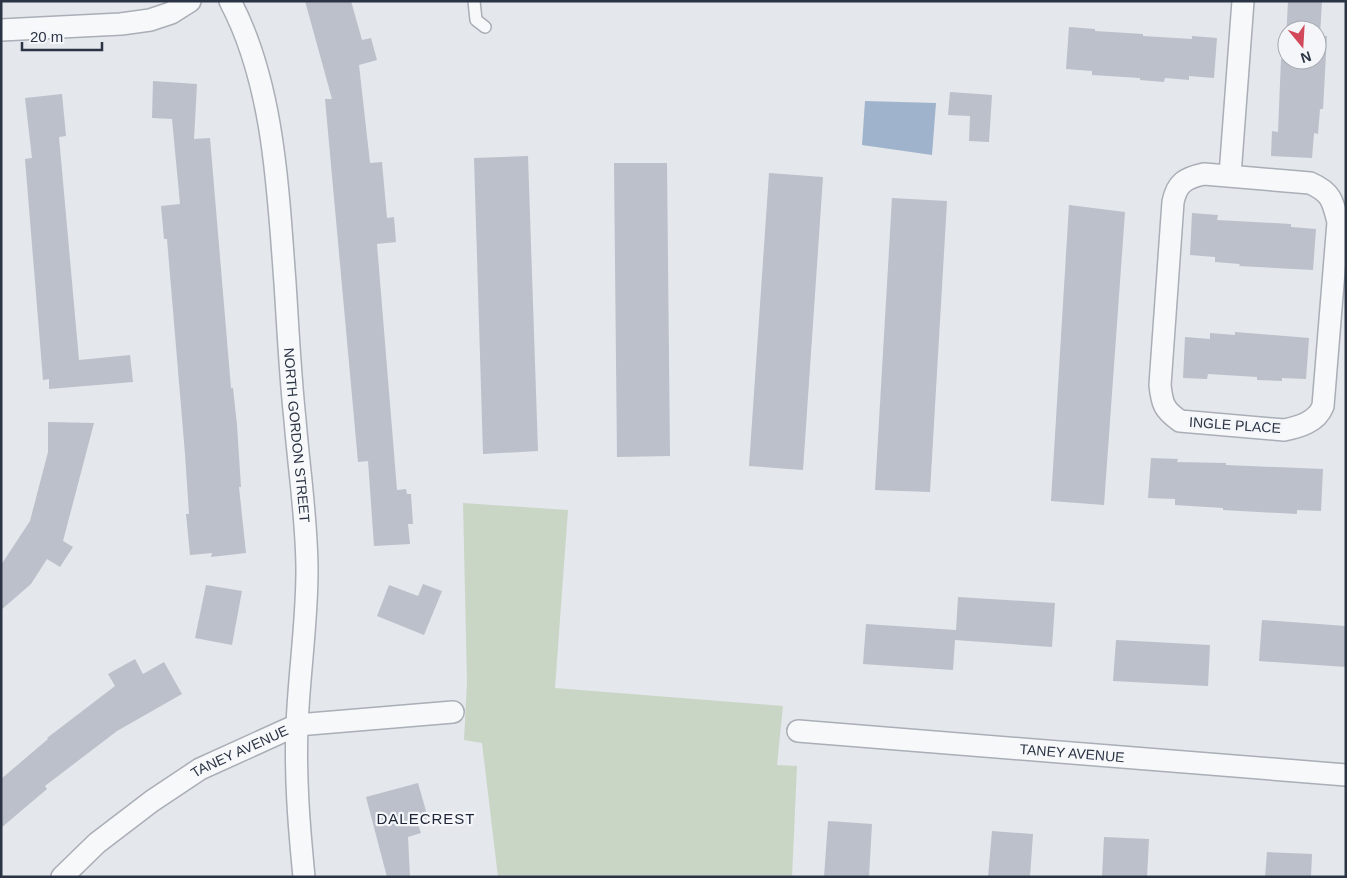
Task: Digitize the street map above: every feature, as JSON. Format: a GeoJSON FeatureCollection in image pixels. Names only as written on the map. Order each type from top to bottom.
{"type":"FeatureCollection","features":[{"type":"Feature","properties":{"kind":"street"},"geometry":{"type":"LineString","coordinates":[[1,30],[121,24],[150,20],[171,13],[190,1]]}},
{"type":"Feature","properties":{"kind":"street","name":"NORTH GORDON STREET"},"geometry":{"type":"LineString","coordinates":[[230,1],[246,31],[262,82],[278,193],[294,418],[304,510],[307,570],[305,626],[297,725],[297,794],[304,877]]}},
{"type":"Feature","properties":{"kind":"street"},"geometry":{"type":"LineString","coordinates":[[1230,175],[1243,1]]}},
{"type":"Feature","properties":{"kind":"street","name":"INGLE PLACE"},"geometry":{"type":"LineString","coordinates":[[1204,174],[1230,175],[1310,183],[1322,188],[1332,199],[1335,209],[1338,222],[1322,406],[1321,412],[1315,418],[1300,427],[1284,430],[1180,421],[1169,414],[1162,398],[1160,385],[1161,366],[1173,202],[1176,190],[1184,180],[1193,176],[1204,174]]}},
{"type":"Feature","properties":{"kind":"street","name":"TANEY AVENUE"},"geometry":{"type":"LineString","coordinates":[[62,877],[97,843],[152,800],[192,775],[297,725],[453,712]]}},
{"type":"Feature","properties":{"kind":"street","name":"TANEY AVENUE"},"geometry":{"type":"LineString","coordinates":[[798,730],[1346,775]]}},
{"type":"Feature","properties":{"kind":"lane"},"geometry":{"type":"LineString","coordinates":[[474,1],[476,20],[485,27]]}},
{"type":"Feature","properties":{"kind":"green space"},"geometry":{"type":"Polygon","coordinates":[[[463,503],[568,510],[555,688],[783,706],[777,765],[797,766],[792,877],[498,877],[482,743],[464,740],[467,682],[463,503]]]}},
{"type":"Feature","properties":{"kind":"water"},"geometry":{"type":"Polygon","coordinates":[[[865,101],[936,103],[932,155],[862,145],[865,101]]]}},
{"type":"Feature","properties":{"kind":"building"},"geometry":{"type":"Polygon","coordinates":[[[305,1],[351,1],[362,40],[371,38],[377,60],[359,65],[370,163],[382,162],[387,218],[394,217],[396,242],[377,244],[397,490],[406,489],[407,494],[411,494],[413,524],[408,524],[410,544],[374,546],[368,461],[358,462],[325,99],[332,99],[305,1]]]}},
{"type":"Feature","properties":{"kind":"building"},"geometry":{"type":"Polygon","coordinates":[[[1288,1],[1322,1],[1321,20],[1287,20],[1288,1]]]}},
{"type":"Feature","properties":{"kind":"building"},"geometry":{"type":"Polygon","coordinates":[[[1069,27],[1095,29],[1095,31],[1143,34],[1143,36],[1192,39],[1192,36],[1217,38],[1214,78],[1189,76],[1189,80],[1165,78],[1164,82],[1140,80],[1140,78],[1092,75],[1092,71],[1066,69],[1069,27]]]}},
{"type":"Feature","properties":{"kind":"building"},"geometry":{"type":"Polygon","coordinates":[[[1281,70],[1325,70],[1323,109],[1320,109],[1318,134],[1314,133],[1312,158],[1271,156],[1272,131],[1278,132],[1281,70]]]}},
{"type":"Feature","properties":{"kind":"building"},"geometry":{"type":"Polygon","coordinates":[[[153,81],[197,84],[194,139],[210,138],[231,388],[233,388],[237,425],[241,487],[239,487],[246,553],[211,557],[212,553],[190,555],[186,514],[189,514],[185,454],[167,239],[164,239],[161,206],[180,204],[172,119],[152,118],[153,81]]]}},
{"type":"Feature","properties":{"kind":"building"},"geometry":{"type":"Polygon","coordinates":[[[950,92],[992,95],[989,142],[969,141],[970,116],[948,115],[950,92]]]}},
{"type":"Feature","properties":{"kind":"building"},"geometry":{"type":"Polygon","coordinates":[[[62,94],[66,136],[59,137],[79,360],[130,355],[133,382],[49,389],[49,379],[43,380],[25,159],[32,158],[25,98],[62,94]]]}},
{"type":"Feature","properties":{"kind":"building"},"geometry":{"type":"Polygon","coordinates":[[[528,156],[538,451],[483,454],[474,158],[528,156]]]}},
{"type":"Feature","properties":{"kind":"building"},"geometry":{"type":"Polygon","coordinates":[[[614,163],[667,163],[670,456],[617,457],[614,163]]]}},
{"type":"Feature","properties":{"kind":"building"},"geometry":{"type":"Polygon","coordinates":[[[769,173],[823,177],[803,470],[749,466],[769,173]]]}},
{"type":"Feature","properties":{"kind":"building"},"geometry":{"type":"Polygon","coordinates":[[[892,198],[947,201],[930,492],[875,490],[892,198]]]}},
{"type":"Feature","properties":{"kind":"building"},"geometry":{"type":"Polygon","coordinates":[[[1069,205],[1125,212],[1104,505],[1051,501],[1069,205]]]}},
{"type":"Feature","properties":{"kind":"building"},"geometry":{"type":"Polygon","coordinates":[[[1192,213],[1218,215],[1217,220],[1291,224],[1291,227],[1316,229],[1313,270],[1239,266],[1240,264],[1215,262],[1215,257],[1190,255],[1192,213]]]}},
{"type":"Feature","properties":{"kind":"building"},"geometry":{"type":"Polygon","coordinates":[[[1235,332],[1309,338],[1306,379],[1282,378],[1282,381],[1257,380],[1257,377],[1208,374],[1207,379],[1183,378],[1185,337],[1210,339],[1210,333],[1235,335],[1235,332]]]}},
{"type":"Feature","properties":{"kind":"building"},"geometry":{"type":"Polygon","coordinates":[[[48,422],[94,423],[63,541],[73,547],[60,567],[47,559],[31,584],[1,610],[1,565],[30,521],[48,452],[48,422]]]}},
{"type":"Feature","properties":{"kind":"building"},"geometry":{"type":"Polygon","coordinates":[[[1151,458],[1178,459],[1177,462],[1323,469],[1321,511],[1297,510],[1297,514],[1223,510],[1223,508],[1175,505],[1175,499],[1148,498],[1151,458]]]}},
{"type":"Feature","properties":{"kind":"building"},"geometry":{"type":"Polygon","coordinates":[[[423,584],[442,591],[424,635],[377,616],[389,585],[418,596],[423,584]]]}},
{"type":"Feature","properties":{"kind":"building"},"geometry":{"type":"Polygon","coordinates":[[[206,585],[242,591],[232,645],[195,638],[206,585]]]}},
{"type":"Feature","properties":{"kind":"building"},"geometry":{"type":"Polygon","coordinates":[[[958,597],[1055,603],[1052,647],[955,640],[953,670],[863,664],[866,624],[956,630],[958,597]]]}},
{"type":"Feature","properties":{"kind":"building"},"geometry":{"type":"Polygon","coordinates":[[[1262,620],[1346,626],[1346,667],[1259,661],[1262,620]]]}},
{"type":"Feature","properties":{"kind":"building"},"geometry":{"type":"Polygon","coordinates":[[[1116,640],[1210,645],[1208,686],[1113,681],[1116,640]]]}},
{"type":"Feature","properties":{"kind":"building"},"geometry":{"type":"Polygon","coordinates":[[[135,659],[143,674],[164,662],[182,694],[117,731],[45,786],[47,789],[1,828],[1,779],[47,738],[115,686],[108,674],[135,659]]]}},
{"type":"Feature","properties":{"kind":"building"},"geometry":{"type":"Polygon","coordinates":[[[418,783],[428,818],[417,821],[421,833],[408,837],[410,877],[387,877],[366,797],[418,783]]]}},
{"type":"Feature","properties":{"kind":"building"},"geometry":{"type":"Polygon","coordinates":[[[828,821],[872,824],[869,877],[824,877],[828,821]]]}},
{"type":"Feature","properties":{"kind":"building"},"geometry":{"type":"Polygon","coordinates":[[[992,831],[1033,834],[1030,877],[988,877],[992,831]]]}},
{"type":"Feature","properties":{"kind":"building"},"geometry":{"type":"Polygon","coordinates":[[[1104,837],[1149,839],[1147,877],[1102,877],[1104,837]]]}},
{"type":"Feature","properties":{"kind":"building"},"geometry":{"type":"Polygon","coordinates":[[[1267,852],[1312,854],[1311,877],[1265,877],[1267,852]]]}},
{"type":"Feature","properties":{"kind":"district","name":"DALECREST"},"geometry":{"type":"Point","coordinates":[426,819]}}]}
